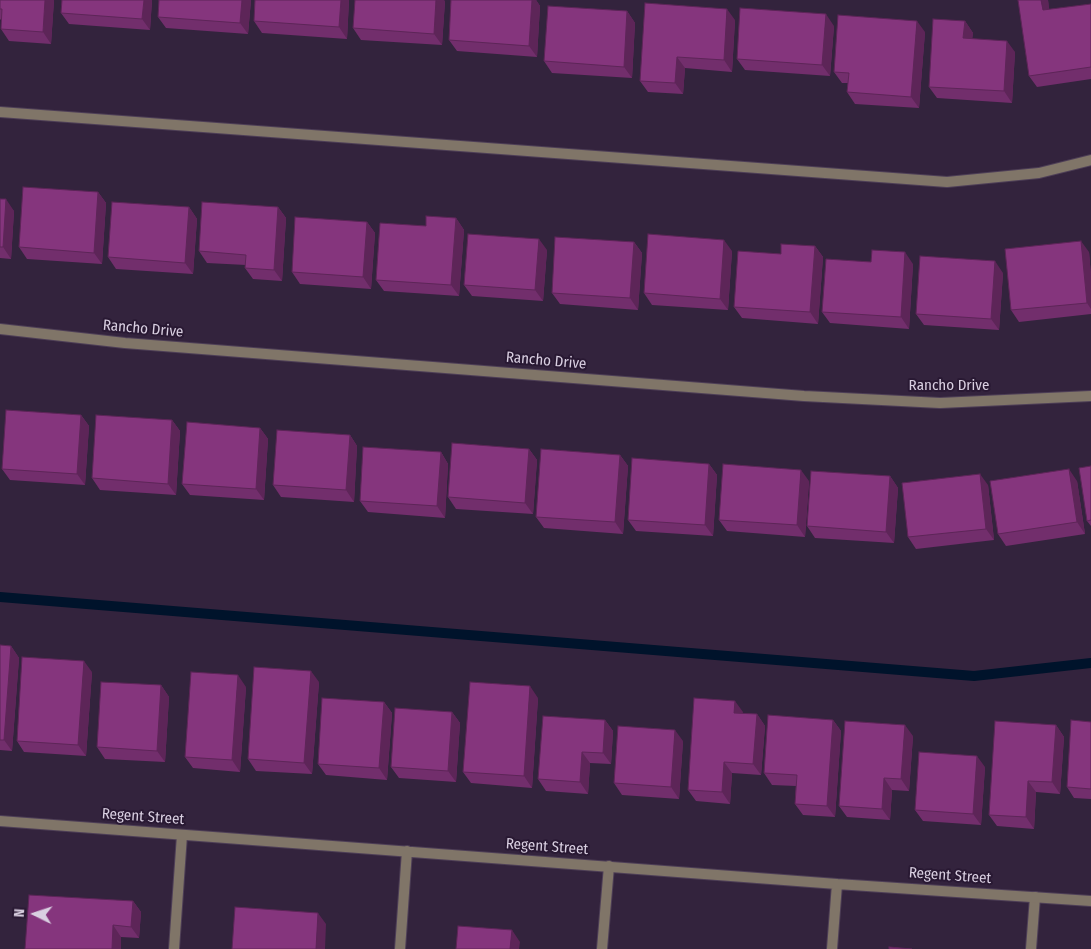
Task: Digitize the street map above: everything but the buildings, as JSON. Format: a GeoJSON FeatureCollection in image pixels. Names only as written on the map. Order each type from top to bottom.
{"type":"FeatureCollection","features":[{"type":"Feature","properties":{"kind":"street"},"geometry":{"type":"LineString","coordinates":[[0,112],[947,182],[1039,173],[1091,160]]}},
{"type":"Feature","properties":{"kind":"street","name":"Rancho Drive"},"geometry":{"type":"LineString","coordinates":[[0,329],[125,343],[804,396],[940,403],[1091,396]]}},
{"type":"Feature","properties":{"kind":"street","name":"Regent Street"},"geometry":{"type":"LineString","coordinates":[[0,821],[837,884],[1091,901]]}},
{"type":"Feature","properties":{"kind":"street"},"geometry":{"type":"LineString","coordinates":[[174,949],[182,835]]}},
{"type":"Feature","properties":{"kind":"street"},"geometry":{"type":"LineString","coordinates":[[400,949],[407,851]]}},
{"type":"Feature","properties":{"kind":"street"},"geometry":{"type":"LineString","coordinates":[[602,949],[609,866]]}},
{"type":"Feature","properties":{"kind":"street"},"geometry":{"type":"LineString","coordinates":[[832,949],[837,884]]}},
{"type":"Feature","properties":{"kind":"street"},"geometry":{"type":"LineString","coordinates":[[1032,949],[1035,897]]}},
{"type":"Feature","properties":{"kind":"waterway"},"geometry":{"type":"LineString","coordinates":[[0,597],[974,676],[1091,663]]}}]}
